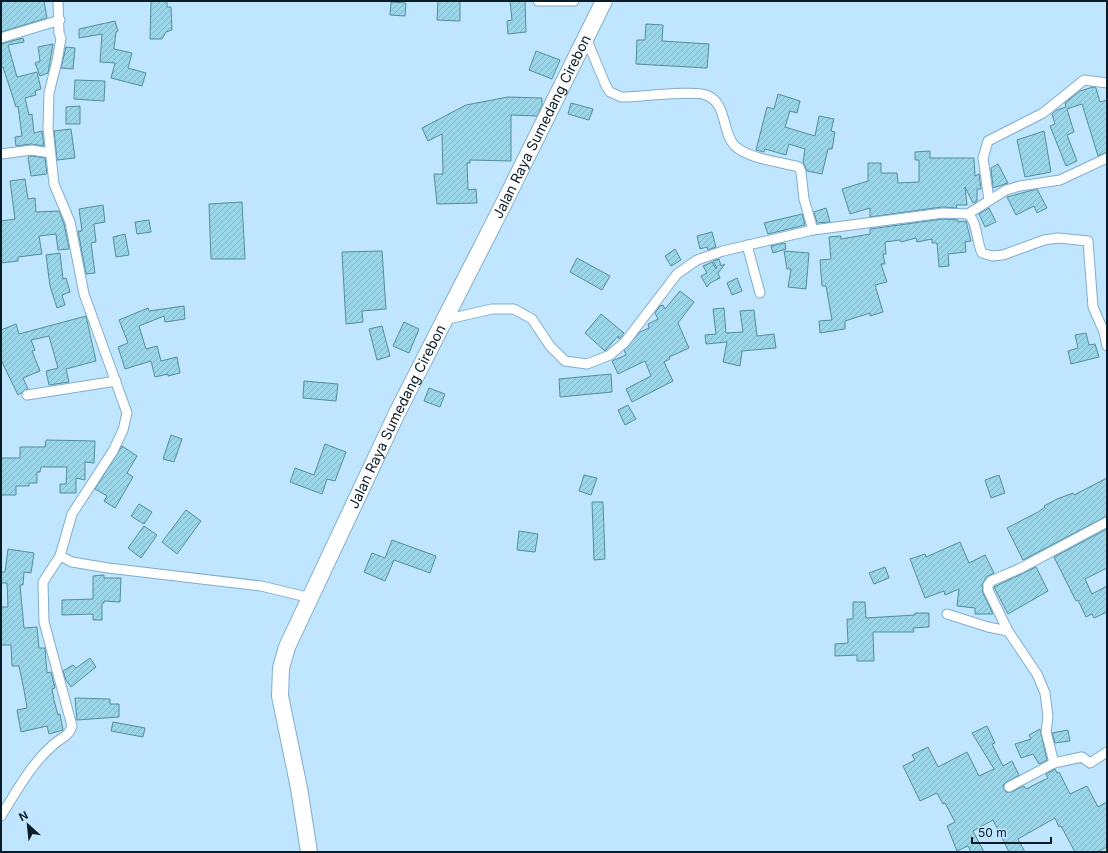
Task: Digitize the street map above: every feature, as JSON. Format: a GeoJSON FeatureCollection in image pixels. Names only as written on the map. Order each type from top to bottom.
{"type":"FeatureCollection","features":[{"type":"Feature","properties":{"kind":"highway","name":"Jalan Raya Sumedang Cirebon"},"geometry":{"type":"LineString","coordinates":[[309,852],[299,788],[285,727],[280,696],[281,668],[287,647],[398,413],[604,1]]}},
{"type":"Feature","properties":{"kind":"street"},"geometry":{"type":"LineString","coordinates":[[1,816],[40,757],[70,732],[72,726],[44,622],[42,582],[60,556],[72,514],[113,451],[126,421],[126,407],[84,294],[70,222],[54,184],[48,128],[49,93],[61,38],[58,34],[60,20],[58,1]]}},
{"type":"Feature","properties":{"kind":"street"},"geometry":{"type":"LineString","coordinates":[[538,1],[574,1]]}},
{"type":"Feature","properties":{"kind":"street"},"geometry":{"type":"LineString","coordinates":[[1,38],[60,20]]}},
{"type":"Feature","properties":{"kind":"street"},"geometry":{"type":"LineString","coordinates":[[586,38],[606,86],[610,92],[621,97],[694,94],[706,95],[715,101],[722,111],[727,133],[736,147],[746,154],[799,167],[801,172],[804,199],[813,230]]}},
{"type":"Feature","properties":{"kind":"street"},"geometry":{"type":"LineString","coordinates":[[989,200],[983,158],[988,141],[1043,113],[1084,80],[1107,83]]}},
{"type":"Feature","properties":{"kind":"street"},"geometry":{"type":"LineString","coordinates":[[1,154],[32,150],[50,153]]}},
{"type":"Feature","properties":{"kind":"street"},"geometry":{"type":"LineString","coordinates":[[444,320],[492,309],[514,309],[532,319],[550,346],[565,362],[587,364],[610,355],[625,342],[677,274],[698,260],[747,245],[813,230],[943,213],[968,214],[989,200],[1013,188],[1060,180],[1107,158]]}},
{"type":"Feature","properties":{"kind":"street"},"geometry":{"type":"LineString","coordinates":[[968,214],[973,222],[979,247],[982,253],[992,256],[1003,255],[1044,240],[1058,238],[1088,241],[1093,307],[1106,331],[1107,346]]}},
{"type":"Feature","properties":{"kind":"street"},"geometry":{"type":"LineString","coordinates":[[747,245],[760,293]]}},
{"type":"Feature","properties":{"kind":"street"},"geometry":{"type":"LineString","coordinates":[[27,395],[116,381]]}},
{"type":"Feature","properties":{"kind":"street"},"geometry":{"type":"LineString","coordinates":[[1054,763],[1046,732],[1048,717],[1045,693],[1037,674],[1008,631],[988,590],[988,585],[991,581],[1021,568],[1107,522]]}},
{"type":"Feature","properties":{"kind":"street"},"geometry":{"type":"LineString","coordinates":[[60,556],[72,562],[101,567],[261,586],[311,598]]}},
{"type":"Feature","properties":{"kind":"street"},"geometry":{"type":"LineString","coordinates":[[947,614],[988,627],[1008,631]]}},
{"type":"Feature","properties":{"kind":"street"},"geometry":{"type":"LineString","coordinates":[[1010,787],[1054,763],[1082,757],[1090,763],[1107,752]]}},
{"type":"Feature","properties":{"kind":"building"},"geometry":{"type":"Polygon","coordinates":[[[1,1],[44,1],[47,18],[1,32],[1,1]]]}},
{"type":"Feature","properties":{"kind":"building"},"geometry":{"type":"Polygon","coordinates":[[[151,1],[167,1],[167,7],[171,7],[172,30],[166,32],[162,39],[150,39],[151,1]]]}},
{"type":"Feature","properties":{"kind":"building"},"geometry":{"type":"Polygon","coordinates":[[[438,1],[460,1],[460,21],[437,20],[438,1]]]}},
{"type":"Feature","properties":{"kind":"building"},"geometry":{"type":"Polygon","coordinates":[[[510,1],[525,1],[526,32],[508,34],[507,21],[512,20],[510,1]]]}},
{"type":"Feature","properties":{"kind":"building"},"geometry":{"type":"Polygon","coordinates":[[[391,2],[406,3],[405,16],[390,15],[391,2]]]}},
{"type":"Feature","properties":{"kind":"building"},"geometry":{"type":"Polygon","coordinates":[[[115,21],[118,31],[116,32],[114,49],[132,53],[128,68],[146,73],[142,86],[111,78],[115,63],[100,62],[102,34],[79,38],[79,29],[115,21]]]}},
{"type":"Feature","properties":{"kind":"building"},"geometry":{"type":"Polygon","coordinates":[[[646,24],[663,25],[662,41],[709,44],[707,68],[636,64],[637,40],[645,40],[646,24]]]}},
{"type":"Feature","properties":{"kind":"building"},"geometry":{"type":"Polygon","coordinates":[[[23,38],[24,42],[8,45],[17,77],[37,72],[41,89],[35,91],[36,95],[25,98],[29,115],[32,114],[34,133],[42,131],[44,146],[31,144],[16,146],[15,137],[22,136],[18,106],[16,107],[3,67],[1,67],[1,44],[23,38]]]}},
{"type":"Feature","properties":{"kind":"building"},"geometry":{"type":"Polygon","coordinates":[[[53,44],[48,73],[40,76],[35,63],[40,61],[38,47],[53,44]]]}},
{"type":"Feature","properties":{"kind":"building"},"geometry":{"type":"Polygon","coordinates":[[[66,47],[75,48],[73,69],[61,68],[66,47]]]}},
{"type":"Feature","properties":{"kind":"building"},"geometry":{"type":"Polygon","coordinates":[[[536,51],[560,60],[552,79],[529,70],[536,51]]]}},
{"type":"Feature","properties":{"kind":"building"},"geometry":{"type":"Polygon","coordinates":[[[75,80],[105,81],[104,101],[74,99],[75,80]]]}},
{"type":"Feature","properties":{"kind":"building"},"geometry":{"type":"Polygon","coordinates":[[[1093,87],[1096,88],[1100,102],[1107,100],[1107,152],[1098,156],[1082,104],[1067,109],[1074,132],[1067,135],[1077,161],[1066,166],[1050,126],[1055,124],[1052,114],[1057,110],[1066,107],[1065,103],[1080,91],[1093,87]]]}},
{"type":"Feature","properties":{"kind":"building"},"geometry":{"type":"Polygon","coordinates":[[[778,94],[800,101],[797,113],[790,111],[785,127],[815,136],[819,116],[834,119],[831,131],[835,132],[832,149],[828,149],[822,174],[807,171],[803,162],[805,149],[789,144],[786,155],[765,149],[764,152],[756,150],[767,107],[774,109],[778,94]]]}},
{"type":"Feature","properties":{"kind":"building"},"geometry":{"type":"Polygon","coordinates":[[[508,97],[542,98],[542,106],[537,116],[511,115],[511,161],[470,160],[470,163],[467,163],[468,190],[476,189],[477,203],[437,204],[434,174],[443,174],[442,134],[428,141],[422,128],[466,105],[508,97]]]}},
{"type":"Feature","properties":{"kind":"building"},"geometry":{"type":"Polygon","coordinates":[[[571,103],[593,109],[589,120],[568,114],[571,103]]]}},
{"type":"Feature","properties":{"kind":"building"},"geometry":{"type":"Polygon","coordinates":[[[80,106],[80,124],[66,124],[66,107],[80,106]]]}},
{"type":"Feature","properties":{"kind":"building"},"geometry":{"type":"Polygon","coordinates":[[[71,129],[75,158],[57,160],[54,131],[71,129]]]}},
{"type":"Feature","properties":{"kind":"building"},"geometry":{"type":"Polygon","coordinates":[[[1044,131],[1051,172],[1025,177],[1017,140],[1044,131]]]}},
{"type":"Feature","properties":{"kind":"building"},"geometry":{"type":"Polygon","coordinates":[[[930,151],[930,158],[974,158],[975,176],[979,174],[981,189],[977,189],[977,201],[973,203],[965,187],[967,205],[956,205],[957,208],[942,207],[870,217],[870,208],[850,214],[842,189],[868,181],[868,163],[881,163],[881,173],[897,173],[898,183],[919,182],[919,160],[915,160],[915,152],[930,151]]]}},
{"type":"Feature","properties":{"kind":"building"},"geometry":{"type":"Polygon","coordinates":[[[32,156],[45,158],[47,174],[31,176],[28,157],[32,156]]]}},
{"type":"Feature","properties":{"kind":"building"},"geometry":{"type":"Polygon","coordinates":[[[998,164],[1008,183],[993,188],[991,168],[998,164]]]}},
{"type":"Feature","properties":{"kind":"building"},"geometry":{"type":"Polygon","coordinates":[[[25,179],[28,199],[35,198],[36,212],[59,211],[64,224],[69,249],[58,250],[56,234],[39,236],[42,254],[18,257],[18,261],[1,263],[1,221],[15,219],[10,181],[25,179]]]}},
{"type":"Feature","properties":{"kind":"building"},"geometry":{"type":"Polygon","coordinates":[[[1037,189],[1047,208],[1037,213],[1034,206],[1016,215],[1007,197],[1037,189]]]}},
{"type":"Feature","properties":{"kind":"building"},"geometry":{"type":"Polygon","coordinates":[[[242,202],[245,259],[211,259],[209,204],[242,202]]]}},
{"type":"Feature","properties":{"kind":"building"},"geometry":{"type":"Polygon","coordinates":[[[103,205],[105,222],[94,224],[96,242],[91,243],[95,273],[86,274],[78,231],[82,231],[79,209],[103,205]]]}},
{"type":"Feature","properties":{"kind":"building"},"geometry":{"type":"Polygon","coordinates":[[[826,208],[830,222],[817,223],[814,212],[826,208]]]}},
{"type":"Feature","properties":{"kind":"building"},"geometry":{"type":"Polygon","coordinates":[[[989,208],[996,222],[985,227],[979,214],[989,208]]]}},
{"type":"Feature","properties":{"kind":"building"},"geometry":{"type":"Polygon","coordinates":[[[802,214],[805,225],[768,234],[764,223],[802,214]]]}},
{"type":"Feature","properties":{"kind":"building"},"geometry":{"type":"Polygon","coordinates":[[[943,219],[958,220],[958,222],[966,221],[971,241],[965,242],[966,252],[948,254],[949,266],[939,267],[937,243],[932,243],[932,239],[917,242],[916,238],[901,242],[900,240],[885,242],[886,254],[883,254],[885,264],[881,264],[887,282],[875,285],[883,312],[870,316],[870,313],[845,321],[845,329],[820,333],[819,321],[832,320],[826,286],[822,286],[820,260],[831,259],[829,237],[841,236],[841,239],[870,234],[870,229],[943,219]]]}},
{"type":"Feature","properties":{"kind":"building"},"geometry":{"type":"Polygon","coordinates":[[[149,220],[151,232],[137,234],[135,222],[149,220]]]}},
{"type":"Feature","properties":{"kind":"building"},"geometry":{"type":"Polygon","coordinates":[[[712,232],[716,247],[708,250],[707,247],[700,249],[697,236],[712,232]]]}},
{"type":"Feature","properties":{"kind":"building"},"geometry":{"type":"Polygon","coordinates":[[[125,234],[129,255],[116,257],[113,237],[125,234]]]}},
{"type":"Feature","properties":{"kind":"building"},"geometry":{"type":"Polygon","coordinates":[[[785,243],[786,249],[773,253],[771,246],[785,243]]]}},
{"type":"Feature","properties":{"kind":"building"},"geometry":{"type":"Polygon","coordinates":[[[675,249],[681,260],[671,266],[665,256],[675,249]]]}},
{"type":"Feature","properties":{"kind":"building"},"geometry":{"type":"Polygon","coordinates":[[[382,251],[386,309],[362,311],[363,322],[346,324],[342,252],[382,251]]]}},
{"type":"Feature","properties":{"kind":"building"},"geometry":{"type":"Polygon","coordinates":[[[784,251],[809,253],[806,289],[788,287],[791,269],[787,269],[784,251]]]}},
{"type":"Feature","properties":{"kind":"building"},"geometry":{"type":"Polygon","coordinates":[[[60,253],[63,279],[66,278],[70,292],[62,295],[65,305],[57,308],[50,286],[46,255],[60,253]]]}},
{"type":"Feature","properties":{"kind":"building"},"geometry":{"type":"Polygon","coordinates":[[[577,258],[610,276],[602,290],[570,272],[577,258]]]}},
{"type":"Feature","properties":{"kind":"building"},"geometry":{"type":"Polygon","coordinates":[[[719,259],[721,266],[725,264],[718,273],[720,278],[710,283],[707,287],[701,276],[707,273],[703,266],[712,262],[716,269],[717,268],[713,261],[719,259]]]}},
{"type":"Feature","properties":{"kind":"building"},"geometry":{"type":"Polygon","coordinates":[[[737,278],[742,291],[732,295],[727,283],[737,278]]]}},
{"type":"Feature","properties":{"kind":"building"},"geometry":{"type":"Polygon","coordinates":[[[680,291],[694,302],[678,323],[689,348],[669,357],[670,359],[664,362],[673,381],[632,402],[626,389],[651,376],[645,361],[618,374],[612,361],[626,355],[624,350],[640,332],[649,328],[648,324],[658,319],[655,313],[660,306],[663,305],[665,309],[680,291]]]}},
{"type":"Feature","properties":{"kind":"building"},"geometry":{"type":"Polygon","coordinates":[[[184,306],[185,319],[165,322],[164,316],[139,326],[146,349],[157,346],[161,361],[177,357],[180,373],[155,377],[151,361],[125,369],[118,347],[128,343],[119,320],[148,308],[149,311],[184,306]]]}},
{"type":"Feature","properties":{"kind":"building"},"geometry":{"type":"Polygon","coordinates":[[[724,308],[726,333],[743,332],[740,311],[754,310],[757,336],[774,334],[776,348],[742,351],[740,366],[723,362],[727,342],[706,344],[705,335],[716,334],[713,309],[724,308]]]}},
{"type":"Feature","properties":{"kind":"building"},"geometry":{"type":"Polygon","coordinates":[[[601,314],[624,333],[619,339],[618,336],[605,351],[585,333],[601,314]]]}},
{"type":"Feature","properties":{"kind":"building"},"geometry":{"type":"Polygon","coordinates":[[[86,316],[96,361],[66,369],[69,382],[49,385],[46,371],[58,368],[49,336],[31,340],[35,350],[32,351],[40,371],[23,378],[28,389],[18,395],[1,360],[1,330],[16,324],[19,334],[86,316]]]}},
{"type":"Feature","properties":{"kind":"building"},"geometry":{"type":"Polygon","coordinates":[[[404,322],[419,329],[409,353],[393,346],[404,322]]]}},
{"type":"Feature","properties":{"kind":"building"},"geometry":{"type":"Polygon","coordinates":[[[382,326],[390,356],[377,360],[369,329],[382,326]]]}},
{"type":"Feature","properties":{"kind":"building"},"geometry":{"type":"Polygon","coordinates":[[[1086,333],[1089,345],[1095,344],[1099,357],[1071,364],[1068,351],[1078,348],[1075,335],[1086,333]]]}},
{"type":"Feature","properties":{"kind":"building"},"geometry":{"type":"Polygon","coordinates":[[[611,374],[612,392],[560,397],[559,379],[611,374]]]}},
{"type":"Feature","properties":{"kind":"building"},"geometry":{"type":"Polygon","coordinates":[[[304,381],[338,384],[336,401],[303,398],[304,381]]]}},
{"type":"Feature","properties":{"kind":"building"},"geometry":{"type":"Polygon","coordinates":[[[429,388],[445,394],[440,407],[424,401],[429,388]]]}},
{"type":"Feature","properties":{"kind":"building"},"geometry":{"type":"Polygon","coordinates":[[[628,405],[636,419],[625,425],[618,410],[628,405]]]}},
{"type":"Feature","properties":{"kind":"building"},"geometry":{"type":"Polygon","coordinates":[[[171,435],[182,439],[174,462],[163,459],[171,435]]]}},
{"type":"Feature","properties":{"kind":"building"},"geometry":{"type":"Polygon","coordinates":[[[46,440],[95,441],[94,463],[85,462],[85,480],[76,478],[76,493],[60,493],[60,484],[66,484],[67,467],[41,467],[40,472],[37,472],[37,483],[29,483],[29,486],[16,486],[16,495],[1,495],[1,458],[20,458],[20,447],[45,447],[46,440]]]}},
{"type":"Feature","properties":{"kind":"building"},"geometry":{"type":"Polygon","coordinates":[[[325,444],[346,452],[335,481],[327,479],[322,494],[290,482],[295,468],[314,475],[325,444]]]}},
{"type":"Feature","properties":{"kind":"building"},"geometry":{"type":"Polygon","coordinates":[[[122,446],[137,456],[127,473],[133,477],[115,508],[104,501],[107,496],[95,489],[122,446]]]}},
{"type":"Feature","properties":{"kind":"building"},"geometry":{"type":"Polygon","coordinates":[[[584,475],[597,478],[591,495],[579,491],[584,475]]]}},
{"type":"Feature","properties":{"kind":"building"},"geometry":{"type":"Polygon","coordinates":[[[999,475],[1005,493],[991,498],[985,480],[999,475]]]}},
{"type":"Feature","properties":{"kind":"building"},"geometry":{"type":"Polygon","coordinates":[[[1107,478],[1107,516],[1023,560],[1007,528],[1038,512],[1045,507],[1044,506],[1057,499],[1073,493],[1074,495],[1107,478]]]}},
{"type":"Feature","properties":{"kind":"building"},"geometry":{"type":"Polygon","coordinates":[[[592,502],[603,502],[605,559],[594,560],[592,502]]]}},
{"type":"Feature","properties":{"kind":"building"},"geometry":{"type":"Polygon","coordinates":[[[139,504],[152,512],[144,524],[131,516],[139,504]]]}},
{"type":"Feature","properties":{"kind":"building"},"geometry":{"type":"Polygon","coordinates":[[[186,510],[201,521],[177,554],[162,542],[186,510]]]}},
{"type":"Feature","properties":{"kind":"building"},"geometry":{"type":"Polygon","coordinates":[[[144,526],[157,535],[141,558],[128,548],[144,526]]]}},
{"type":"Feature","properties":{"kind":"building"},"geometry":{"type":"Polygon","coordinates":[[[1107,529],[1107,568],[1085,579],[1092,594],[1107,586],[1107,612],[1094,618],[1092,614],[1086,617],[1078,600],[1076,601],[1054,557],[1107,529]]]}},
{"type":"Feature","properties":{"kind":"building"},"geometry":{"type":"Polygon","coordinates":[[[519,531],[538,534],[535,552],[517,550],[519,531]]]}},
{"type":"Feature","properties":{"kind":"building"},"geometry":{"type":"Polygon","coordinates":[[[392,540],[436,556],[430,573],[394,560],[385,581],[364,572],[372,553],[385,558],[392,540]]]}},
{"type":"Feature","properties":{"kind":"building"},"geometry":{"type":"Polygon","coordinates":[[[960,542],[969,563],[985,555],[994,573],[986,577],[982,585],[983,593],[993,614],[975,614],[975,608],[957,606],[959,589],[945,595],[944,591],[925,598],[910,559],[925,554],[926,557],[960,542]]]}},
{"type":"Feature","properties":{"kind":"building"},"geometry":{"type":"Polygon","coordinates":[[[8,549],[34,553],[31,573],[24,572],[23,585],[20,585],[24,628],[37,627],[39,648],[45,648],[47,673],[51,672],[55,688],[52,689],[53,700],[58,715],[60,714],[63,730],[49,734],[47,726],[21,732],[17,710],[27,708],[19,666],[12,666],[11,645],[1,645],[1,607],[8,607],[7,583],[1,583],[1,572],[5,572],[8,549]]]}},
{"type":"Feature","properties":{"kind":"building"},"geometry":{"type":"Polygon","coordinates":[[[885,567],[889,578],[874,584],[869,573],[885,567]]]}},
{"type":"Feature","properties":{"kind":"building"},"geometry":{"type":"Polygon","coordinates":[[[1036,567],[1048,591],[1008,614],[994,587],[1036,567]]]}},
{"type":"Feature","properties":{"kind":"building"},"geometry":{"type":"Polygon","coordinates":[[[104,575],[104,578],[121,578],[120,602],[104,601],[104,603],[102,603],[102,620],[93,620],[93,614],[62,615],[62,600],[93,599],[93,576],[104,575]]]}},
{"type":"Feature","properties":{"kind":"building"},"geometry":{"type":"Polygon","coordinates":[[[853,602],[865,602],[866,618],[929,613],[929,627],[913,628],[914,632],[873,632],[874,661],[857,661],[857,655],[835,656],[835,644],[848,643],[847,619],[853,619],[853,602]]]}},
{"type":"Feature","properties":{"kind":"building"},"geometry":{"type":"Polygon","coordinates":[[[90,658],[96,667],[71,687],[66,680],[63,671],[73,665],[76,668],[90,658]]]}},
{"type":"Feature","properties":{"kind":"building"},"geometry":{"type":"Polygon","coordinates":[[[75,698],[110,699],[110,704],[119,704],[119,717],[77,720],[75,698]]]}},
{"type":"Feature","properties":{"kind":"building"},"geometry":{"type":"Polygon","coordinates":[[[113,722],[145,728],[143,737],[111,731],[113,722]]]}},
{"type":"Feature","properties":{"kind":"building"},"geometry":{"type":"Polygon","coordinates":[[[987,726],[995,743],[992,744],[1003,766],[1012,761],[1019,775],[1004,784],[1003,787],[1006,792],[1011,792],[1024,786],[1026,789],[1048,778],[1046,774],[1055,769],[1057,773],[1059,772],[1070,794],[1087,786],[1098,807],[1107,802],[1107,847],[1097,852],[1075,852],[1055,818],[1018,839],[1025,852],[1009,852],[993,820],[973,831],[984,852],[971,852],[968,846],[957,851],[947,826],[955,822],[945,803],[943,804],[937,793],[920,801],[903,766],[915,760],[912,755],[928,747],[938,767],[967,752],[979,776],[994,769],[972,733],[987,726]]]}},
{"type":"Feature","properties":{"kind":"building"},"geometry":{"type":"Polygon","coordinates":[[[1040,729],[1047,760],[1039,764],[1033,754],[1021,758],[1015,744],[1031,739],[1029,735],[1040,729]]]}},
{"type":"Feature","properties":{"kind":"building"},"geometry":{"type":"Polygon","coordinates":[[[1068,730],[1070,741],[1055,743],[1052,733],[1068,730]]]}}]}
